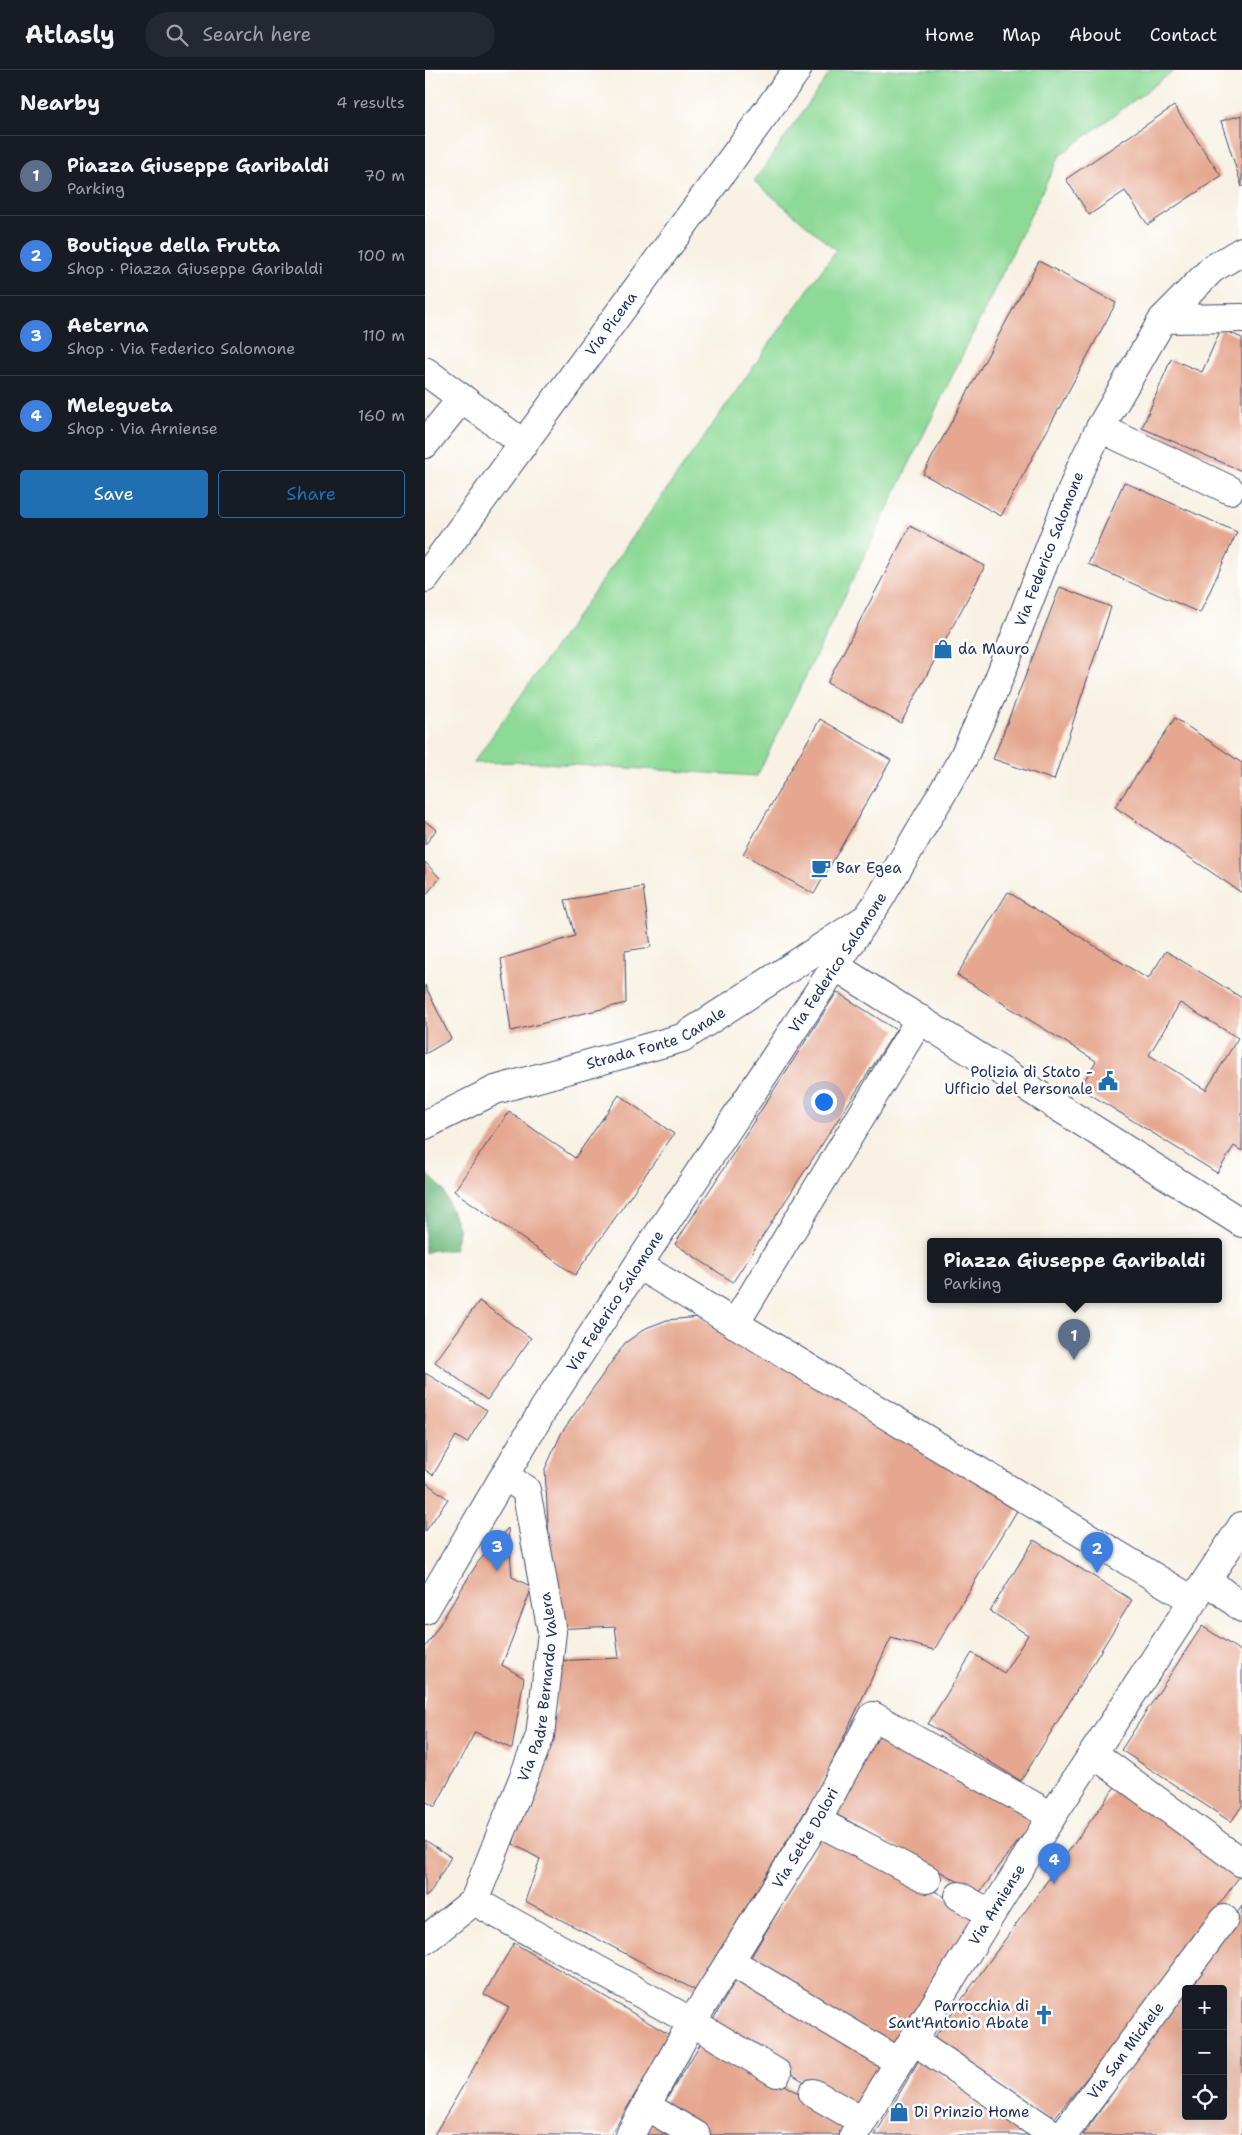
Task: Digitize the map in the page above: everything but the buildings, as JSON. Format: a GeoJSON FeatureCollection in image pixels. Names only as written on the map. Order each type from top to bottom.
{"type":"FeatureCollection","features":[{"type":"Feature","properties":{"kind":"main road","name":"Via Picena"},"geometry":{"type":"LineString","coordinates":[[425,578],[797,70]]}},
{"type":"Feature","properties":{"kind":"main road","name":"Via Federico Salomone"},"geometry":{"type":"LineString","coordinates":[[425,1610],[543,1410],[868,917],[963,758],[996,686],[1081,467],[1163,319],[1212,269],[1242,251]]}},
{"type":"Feature","properties":{"kind":"main road"},"geometry":{"type":"LineString","coordinates":[[1163,319],[1242,318]]}},
{"type":"Feature","properties":{"kind":"main road"},"geometry":{"type":"LineString","coordinates":[[425,370],[524,444]]}},
{"type":"Feature","properties":{"kind":"main road"},"geometry":{"type":"LineString","coordinates":[[425,444],[462,398]]}},
{"type":"Feature","properties":{"kind":"main road"},"geometry":{"type":"LineString","coordinates":[[1101,428],[1230,490]]}},
{"type":"Feature","properties":{"kind":"main road","name":"Strada Fonte Canale"},"geometry":{"type":"LineString","coordinates":[[425,1125],[495,1090],[682,1038],[868,917]]}},
{"type":"Feature","properties":{"kind":"main road"},"geometry":{"type":"LineString","coordinates":[[835,966],[1242,1223]]}},
{"type":"Feature","properties":{"kind":"main road"},"geometry":{"type":"LineString","coordinates":[[735,1324],[920,1019]]}},
{"type":"Feature","properties":{"kind":"main road"},"geometry":{"type":"LineString","coordinates":[[639,1265],[735,1324],[1201,1590],[1242,1608]]}},
{"type":"Feature","properties":{"kind":"main road","name":"Via Padre Bernardo Valera"},"geometry":{"type":"LineString","coordinates":[[475,1901],[540,1736],[552,1632],[526,1490],[505,1476]]}},
{"type":"Feature","properties":{"kind":"main road","name":"Via Arniense"},"geometry":{"type":"LineString","coordinates":[[858,2128],[1052,1816],[1242,1526]]}},
{"type":"Feature","properties":{"kind":"main road","name":"Via Sette Dolori"},"geometry":{"type":"LineString","coordinates":[[630,2135],[692,2022],[817,1821],[873,1716],[1052,1816]]}},
{"type":"Feature","properties":{"kind":"main road"},"geometry":{"type":"LineString","coordinates":[[1094,1754],[1242,1864]]}},
{"type":"Feature","properties":{"kind":"main road"},"geometry":{"type":"LineString","coordinates":[[817,1821],[927,1879]]}},
{"type":"Feature","properties":{"kind":"main road"},"geometry":{"type":"LineString","coordinates":[[959,1896],[991,1914]]}},
{"type":"Feature","properties":{"kind":"main road"},"geometry":{"type":"LineString","coordinates":[[425,1940],[475,1901],[692,2022],[777,2073]]}},
{"type":"Feature","properties":{"kind":"main road","name":"Via San Michele"},"geometry":{"type":"LineString","coordinates":[[1063,2135],[1224,1919]]}},
{"type":"Feature","properties":{"kind":"main road"},"geometry":{"type":"LineString","coordinates":[[730,1961],[906,2051],[1054,2135]]}},
{"type":"Feature","properties":{"kind":"main road"},"geometry":{"type":"LineString","coordinates":[[813,2093],[858,2128]]}},
{"type":"Feature","properties":{"kind":"main road"},"geometry":{"type":"LineString","coordinates":[[646,2106],[696,2135]]}},
{"type":"Feature","properties":{"kind":"green space"},"geometry":{"type":"Polygon","coordinates":[[[832,70],[1175,70],[1060,155],[757,776],[527,762],[473,763],[836,250],[754,181],[832,70]]]}},
{"type":"Feature","properties":{"kind":"green space"},"geometry":{"type":"Polygon","coordinates":[[[425,1172],[443,1189],[459,1231],[454,1250],[433,1250],[425,1253],[425,1172]]]}},
{"type":"Feature","properties":{"kind":"place","name":"da Mauro"},"geometry":{"type":"Point","coordinates":[943,649]}},
{"type":"Feature","properties":{"kind":"place","name":"Bar Egea"},"geometry":{"type":"Point","coordinates":[821,868]}},
{"type":"Feature","properties":{"kind":"place","name":"Polizia di Stato - Ufficio del Personale"},"geometry":{"type":"Point","coordinates":[1108,1081]}},
{"type":"Feature","properties":{"kind":"place","name":"Piazza Giuseppe Garibaldi"},"geometry":{"type":"Point","coordinates":[1074,1360]}},
{"type":"Feature","properties":{"kind":"place","name":"Aeterna"},"geometry":{"type":"Point","coordinates":[497,1571]}},
{"type":"Feature","properties":{"kind":"place","name":"Boutique della Frutta"},"geometry":{"type":"Point","coordinates":[1097,1573]}},
{"type":"Feature","properties":{"kind":"place","name":"Melegueta"},"geometry":{"type":"Point","coordinates":[1054,1884]}},
{"type":"Feature","properties":{"kind":"place","name":"Parrocchia di Sant'Antonio Abate"},"geometry":{"type":"Point","coordinates":[1044,2015]}},
{"type":"Feature","properties":{"kind":"place","name":"Di Prinzio Home"},"geometry":{"type":"Point","coordinates":[899,2112]}}]}
